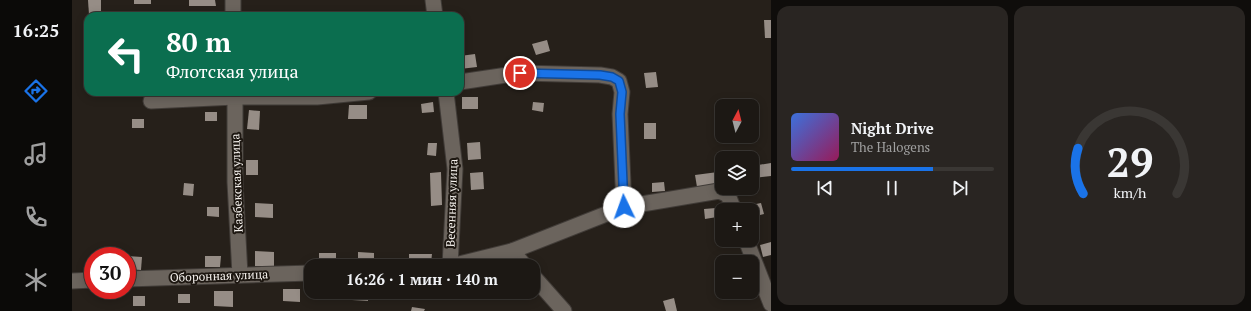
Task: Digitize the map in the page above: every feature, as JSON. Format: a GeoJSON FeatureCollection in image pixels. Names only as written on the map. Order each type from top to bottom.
{"type":"FeatureCollection","features":[{"type":"Feature","properties":{"kind":"street"},"geometry":{"type":"LineString","coordinates":[[232,0],[233,12]]}},
{"type":"Feature","properties":{"kind":"street"},"geometry":{"type":"LineString","coordinates":[[433,0],[434,12]]}},
{"type":"Feature","properties":{"kind":"street"},"geometry":{"type":"LineString","coordinates":[[464,81],[520,73],[600,75],[612,77],[619,81],[622,92],[620,114],[624,207]]}},
{"type":"Feature","properties":{"kind":"street"},"geometry":{"type":"LineString","coordinates":[[150,101],[211,96]]}},
{"type":"Feature","properties":{"kind":"street","name":"Казбекская улица"},"geometry":{"type":"LineString","coordinates":[[235,96],[235,182],[240,274]]}},
{"type":"Feature","properties":{"kind":"street"},"geometry":{"type":"LineString","coordinates":[[290,96],[327,96]]}},
{"type":"Feature","properties":{"kind":"street","name":"Весенняя улица"},"geometry":{"type":"LineString","coordinates":[[446,96],[455,169],[451,259]]}},
{"type":"Feature","properties":{"kind":"street"},"geometry":{"type":"LineString","coordinates":[[479,259],[512,251],[624,207],[720,191],[728,195],[731,203]]}},
{"type":"Feature","properties":{"kind":"street"},"geometry":{"type":"LineString","coordinates":[[749,247],[771,304]]}},
{"type":"Feature","properties":{"kind":"street"},"geometry":{"type":"LineString","coordinates":[[512,251],[519,259]]}},
{"type":"Feature","properties":{"kind":"street","name":"Оборонная улица"},"geometry":{"type":"LineString","coordinates":[[136,279],[304,273]]}},
{"type":"Feature","properties":{"kind":"street"},"geometry":{"type":"LineString","coordinates":[[72,281],[84,280]]}},
{"type":"Feature","properties":{"kind":"street"},"geometry":{"type":"LineString","coordinates":[[540,284],[564,311]]}},
{"type":"Feature","properties":{"kind":"building"},"geometry":{"type":"Polygon","coordinates":[[[88,0],[101,0],[101,12],[89,12],[88,0]]]}},
{"type":"Feature","properties":{"kind":"building"},"geometry":{"type":"Polygon","coordinates":[[[134,0],[151,0],[151,4],[134,4],[134,0]]]}},
{"type":"Feature","properties":{"kind":"building"},"geometry":{"type":"Polygon","coordinates":[[[189,0],[215,0],[216,6],[189,6],[189,0]]]}},
{"type":"Feature","properties":{"kind":"building"},"geometry":{"type":"Polygon","coordinates":[[[764,20],[771,20],[771,38],[765,38],[764,20]]]}},
{"type":"Feature","properties":{"kind":"building"},"geometry":{"type":"Polygon","coordinates":[[[547,40],[550,51],[536,55],[532,44],[547,40]]]}},
{"type":"Feature","properties":{"kind":"building"},"geometry":{"type":"Polygon","coordinates":[[[475,54],[477,67],[464,69],[464,55],[475,54]]]}},
{"type":"Feature","properties":{"kind":"building"},"geometry":{"type":"Polygon","coordinates":[[[656,72],[658,87],[646,88],[644,73],[656,72]]]}},
{"type":"Feature","properties":{"kind":"building"},"geometry":{"type":"Polygon","coordinates":[[[462,97],[478,97],[478,109],[462,109],[462,97]]]}},
{"type":"Feature","properties":{"kind":"building"},"geometry":{"type":"Polygon","coordinates":[[[433,102],[434,112],[422,113],[421,104],[433,102]]]}},
{"type":"Feature","properties":{"kind":"building"},"geometry":{"type":"Polygon","coordinates":[[[533,102],[544,103],[543,112],[532,110],[533,102]]]}},
{"type":"Feature","properties":{"kind":"building"},"geometry":{"type":"Polygon","coordinates":[[[349,105],[367,105],[367,119],[348,119],[349,105]]]}},
{"type":"Feature","properties":{"kind":"building"},"geometry":{"type":"Polygon","coordinates":[[[249,110],[260,111],[259,130],[247,129],[249,110]]]}},
{"type":"Feature","properties":{"kind":"building"},"geometry":{"type":"Polygon","coordinates":[[[205,112],[217,112],[217,121],[205,121],[205,112]]]}},
{"type":"Feature","properties":{"kind":"building"},"geometry":{"type":"Polygon","coordinates":[[[132,119],[144,119],[144,128],[132,128],[132,119]]]}},
{"type":"Feature","properties":{"kind":"building"},"geometry":{"type":"Polygon","coordinates":[[[644,123],[656,123],[656,139],[644,139],[644,123]]]}},
{"type":"Feature","properties":{"kind":"building"},"geometry":{"type":"Polygon","coordinates":[[[480,142],[481,159],[468,160],[467,143],[480,142]]]}},
{"type":"Feature","properties":{"kind":"building"},"geometry":{"type":"Polygon","coordinates":[[[428,143],[437,143],[436,156],[427,155],[428,143]]]}},
{"type":"Feature","properties":{"kind":"building"},"geometry":{"type":"Polygon","coordinates":[[[246,160],[258,160],[258,175],[246,175],[246,160]]]}},
{"type":"Feature","properties":{"kind":"building"},"geometry":{"type":"Polygon","coordinates":[[[771,163],[771,176],[759,177],[759,165],[771,163]]]}},
{"type":"Feature","properties":{"kind":"building"},"geometry":{"type":"Polygon","coordinates":[[[441,172],[442,205],[431,206],[430,173],[441,172]]]}},
{"type":"Feature","properties":{"kind":"building"},"geometry":{"type":"Polygon","coordinates":[[[483,172],[484,189],[471,190],[470,173],[483,172]]]}},
{"type":"Feature","properties":{"kind":"building"},"geometry":{"type":"Polygon","coordinates":[[[715,172],[715,185],[697,187],[695,175],[715,172]]]}},
{"type":"Feature","properties":{"kind":"building"},"geometry":{"type":"Polygon","coordinates":[[[664,182],[665,191],[652,192],[652,183],[664,182]]]}},
{"type":"Feature","properties":{"kind":"building"},"geometry":{"type":"Polygon","coordinates":[[[184,183],[194,184],[193,196],[183,195],[184,183]]]}},
{"type":"Feature","properties":{"kind":"building"},"geometry":{"type":"Polygon","coordinates":[[[255,203],[273,204],[273,218],[255,217],[255,203]]]}},
{"type":"Feature","properties":{"kind":"building"},"geometry":{"type":"Polygon","coordinates":[[[759,203],[761,203],[764,214],[759,215],[759,203]]]}},
{"type":"Feature","properties":{"kind":"building"},"geometry":{"type":"Polygon","coordinates":[[[207,207],[219,207],[219,217],[207,216],[207,207]]]}},
{"type":"Feature","properties":{"kind":"building"},"geometry":{"type":"Polygon","coordinates":[[[715,208],[715,217],[705,219],[704,209],[715,208]]]}},
{"type":"Feature","properties":{"kind":"building"},"geometry":{"type":"Polygon","coordinates":[[[771,242],[771,255],[763,257],[760,245],[771,242]]]}},
{"type":"Feature","properties":{"kind":"building"},"geometry":{"type":"Polygon","coordinates":[[[255,251],[274,252],[274,266],[255,266],[255,251]]]}},
{"type":"Feature","properties":{"kind":"building"},"geometry":{"type":"Polygon","coordinates":[[[358,252],[374,253],[374,259],[358,259],[358,252]]]}},
{"type":"Feature","properties":{"kind":"building"},"geometry":{"type":"Polygon","coordinates":[[[319,253],[336,253],[336,259],[319,259],[319,253]]]}},
{"type":"Feature","properties":{"kind":"building"},"geometry":{"type":"Polygon","coordinates":[[[409,254],[432,254],[431,259],[409,259],[409,254]]]}},
{"type":"Feature","properties":{"kind":"building"},"geometry":{"type":"Polygon","coordinates":[[[205,256],[221,256],[220,267],[205,267],[205,256]]]}},
{"type":"Feature","properties":{"kind":"building"},"geometry":{"type":"Polygon","coordinates":[[[136,257],[142,257],[141,270],[136,270],[136,257]]]}},
{"type":"Feature","properties":{"kind":"building"},"geometry":{"type":"Polygon","coordinates":[[[283,289],[300,289],[300,302],[283,301],[283,289]]]}},
{"type":"Feature","properties":{"kind":"building"},"geometry":{"type":"Polygon","coordinates":[[[214,291],[233,291],[233,307],[214,306],[214,291]]]}},
{"type":"Feature","properties":{"kind":"building"},"geometry":{"type":"Polygon","coordinates":[[[178,294],[190,294],[190,303],[178,303],[178,294]]]}},
{"type":"Feature","properties":{"kind":"building"},"geometry":{"type":"Polygon","coordinates":[[[136,296],[145,296],[145,306],[133,306],[133,299],[136,299],[136,296]]]}},
{"type":"Feature","properties":{"kind":"building"},"geometry":{"type":"Polygon","coordinates":[[[674,298],[677,311],[666,311],[663,301],[674,298]]]}},
{"type":"Feature","properties":{"kind":"building"},"geometry":{"type":"Polygon","coordinates":[[[368,299],[368,301],[352,300],[368,299]]]}},
{"type":"Feature","properties":{"kind":"building"},"geometry":{"type":"Polygon","coordinates":[[[412,307],[425,309],[424,311],[411,311],[412,307]]]}},
{"type":"Feature","properties":{"kind":"route"},"geometry":{"type":"LineString","coordinates":[[520,73],[600,75],[612,77],[619,81],[622,92],[620,114],[624,207]]}}]}
